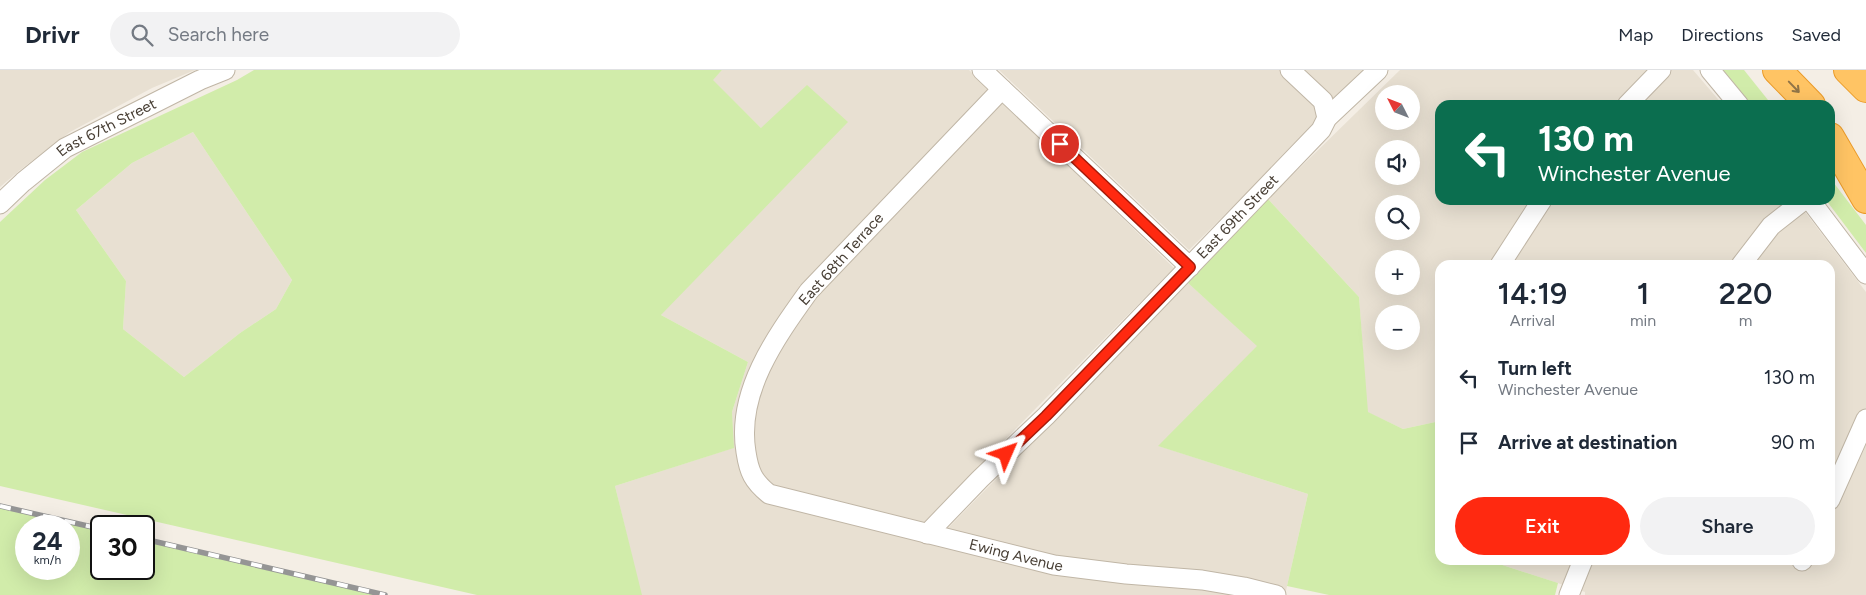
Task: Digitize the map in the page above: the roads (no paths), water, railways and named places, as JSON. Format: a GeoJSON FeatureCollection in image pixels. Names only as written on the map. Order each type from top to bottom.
{"type":"FeatureCollection","features":[{"type":"Feature","properties":{"kind":"highway"},"geometry":{"type":"LineString","coordinates":[[1777,70],[1806,100]]}},
{"type":"Feature","properties":{"kind":"highway"},"geometry":{"type":"LineString","coordinates":[[1848,70],[1866,88]]}},
{"type":"Feature","properties":{"kind":"highway"},"geometry":{"type":"LineString","coordinates":[[1835,129],[1866,161]]}},
{"type":"Feature","properties":{"kind":"highway"},"geometry":{"type":"LineString","coordinates":[[1835,146],[1866,199]]}},
{"type":"Feature","properties":{"kind":"street","name":"East 67th Street"},"geometry":{"type":"LineString","coordinates":[[0,204],[23,182],[65,148],[200,80],[225,70]]}},
{"type":"Feature","properties":{"kind":"street"},"geometry":{"type":"LineString","coordinates":[[982,70],[1190,267]]}},
{"type":"Feature","properties":{"kind":"street"},"geometry":{"type":"LineString","coordinates":[[1290,70],[1323,101],[1327,118]]}},
{"type":"Feature","properties":{"kind":"street","name":"East 69th Street"},"geometry":{"type":"LineString","coordinates":[[927,534],[980,479],[1046,416],[1190,267],[1321,130],[1327,118],[1378,70]]}},
{"type":"Feature","properties":{"kind":"street"},"geometry":{"type":"LineString","coordinates":[[1632,100],[1660,70]]}},
{"type":"Feature","properties":{"kind":"street"},"geometry":{"type":"LineString","coordinates":[[1710,70],[1735,100]]}},
{"type":"Feature","properties":{"kind":"street","name":"East 68th Terrace"},"geometry":{"type":"LineString","coordinates":[[762,489],[749,470],[744,442],[745,414],[752,387],[766,356],[784,326],[809,291],[1002,89]]}},
{"type":"Feature","properties":{"kind":"street"},"geometry":{"type":"LineString","coordinates":[[1503,260],[1539,205]]}},
{"type":"Feature","properties":{"kind":"street"},"geometry":{"type":"LineString","coordinates":[[1745,260],[1771,226],[1798,205]]}},
{"type":"Feature","properties":{"kind":"street"},"geometry":{"type":"LineString","coordinates":[[1814,205],[1866,274]]}},
{"type":"Feature","properties":{"kind":"street"},"geometry":{"type":"LineString","coordinates":[[1835,489],[1866,420]]}},
{"type":"Feature","properties":{"kind":"street","name":"Ewing Avenue"},"geometry":{"type":"LineString","coordinates":[[762,489],[769,494],[1054,565],[1126,574],[1202,580],[1276,595]]}},
{"type":"Feature","properties":{"kind":"street"},"geometry":{"type":"LineString","coordinates":[[1569,595],[1581,565]]}},
{"type":"Feature","properties":{"kind":"railway"},"geometry":{"type":"LineString","coordinates":[[0,506],[90,526]]}},
{"type":"Feature","properties":{"kind":"railway"},"geometry":{"type":"LineString","coordinates":[[155,542],[385,595]]}}]}
